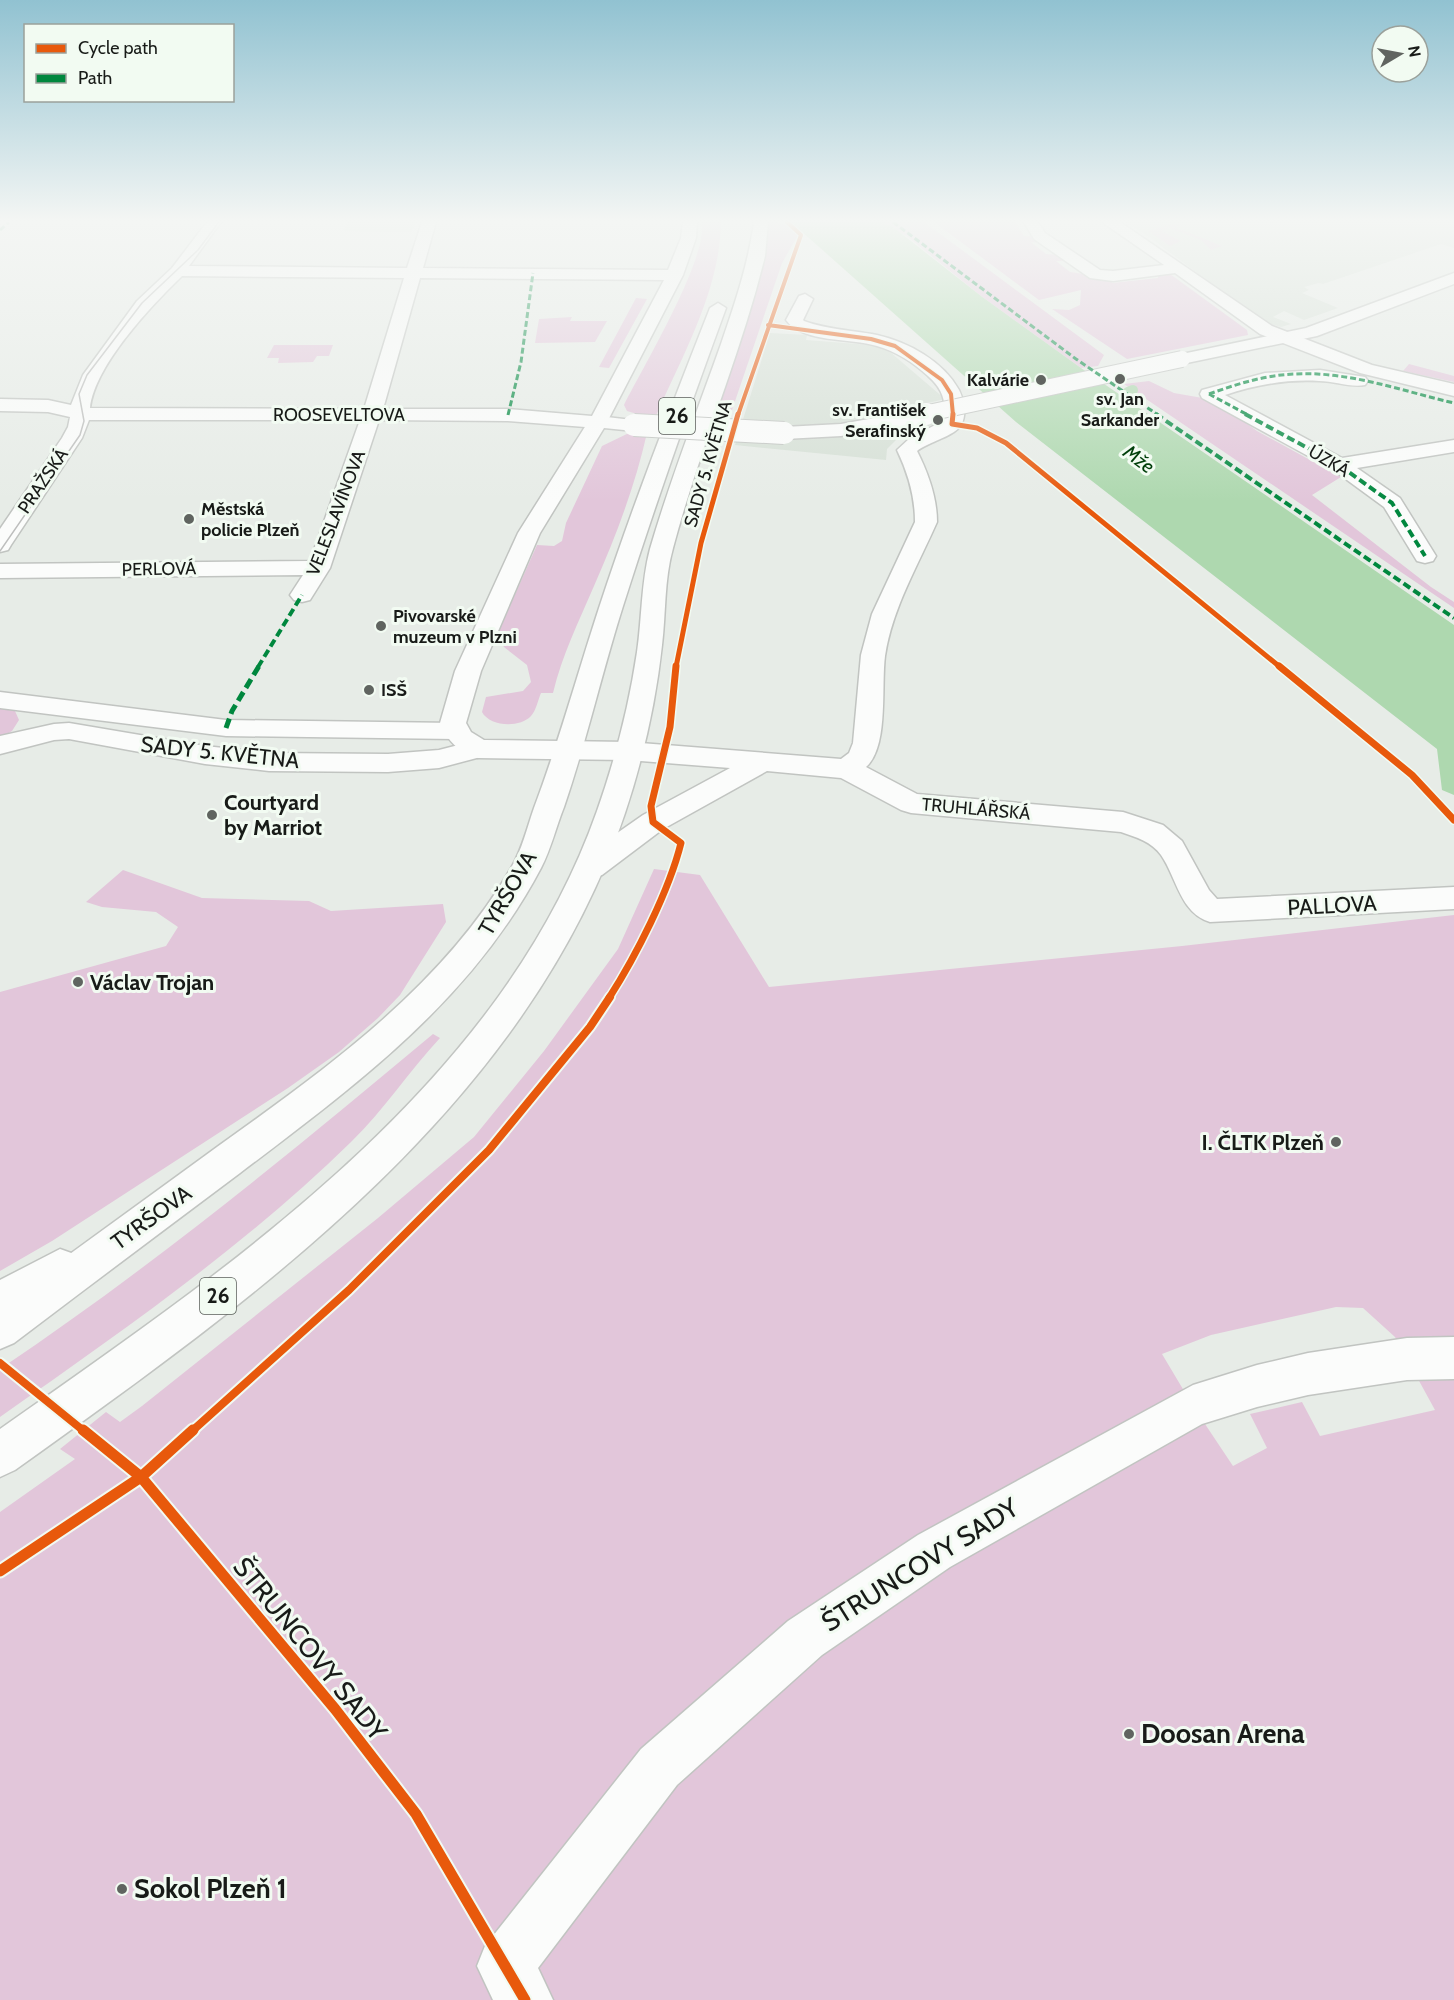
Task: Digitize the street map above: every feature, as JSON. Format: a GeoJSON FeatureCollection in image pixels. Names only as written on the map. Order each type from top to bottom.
{"type":"FeatureCollection","features":[{"type":"Feature","properties":{"kind":"street","name":"PRAŽSKÁ"},"geometry":{"type":"LineString","coordinates":[[0,545],[72,438],[81,414],[82,397],[89,379],[135,315]]}},
{"type":"Feature","properties":{"kind":"street","name":"VELESLAVÍNOVA"},"geometry":{"type":"LineString","coordinates":[[302,595],[319,567],[371,416],[401,315]]}},
{"type":"Feature","properties":{"kind":"street"},"geometry":{"type":"LineString","coordinates":[[478,749],[455,731],[454,715],[468,671],[529,533],[598,422],[653,315]]}},
{"type":"Feature","properties":{"kind":"street","name":"TYRŠOVA"},"geometry":{"type":"LineString","coordinates":[[0,1329],[303,1105],[368,1053],[412,1013],[471,953],[528,865],[570,750],[611,607],[716,315]]}},
{"type":"Feature","properties":{"kind":"street","name":"26"},"geometry":{"type":"LineString","coordinates":[[0,1455],[208,1304],[329,1203],[420,1118],[509,1009],[570,911],[591,867],[610,814],[628,752],[648,663],[656,574],[661,550],[739,315]]}},
{"type":"Feature","properties":{"kind":"street"},"geometry":{"type":"LineString","coordinates":[[796,315],[794,320],[798,325],[896,346],[944,381],[953,396],[955,410],[952,424],[941,432],[911,445],[907,450],[918,473],[926,510],[926,522],[884,614],[873,655],[866,743],[861,757],[848,769]]}},
{"type":"Feature","properties":{"kind":"street"},"geometry":{"type":"LineString","coordinates":[[1245,315],[1261,327],[1286,339],[1366,369],[1454,390]]}},
{"type":"Feature","properties":{"kind":"street","name":"ROOSEVELTOVA"},"geometry":{"type":"LineString","coordinates":[[0,405],[62,407],[81,414],[508,415],[749,433],[841,430],[1286,339],[1357,315]]}},
{"type":"Feature","properties":{"kind":"street","name":"ÚZKÁ"},"geometry":{"type":"LineString","coordinates":[[1425,556],[1392,503],[1339,465],[1209,393],[1273,376],[1310,374],[1351,379],[1454,404]]}},
{"type":"Feature","properties":{"kind":"street"},"geometry":{"type":"LineString","coordinates":[[1339,465],[1454,446]]}},
{"type":"Feature","properties":{"kind":"street","name":"PERLOVÁ"},"geometry":{"type":"LineString","coordinates":[[0,571],[319,567]]}},
{"type":"Feature","properties":{"kind":"street","name":"SADY 5. KVĚTNA"},"geometry":{"type":"LineString","coordinates":[[0,700],[226,728],[455,731]]}},
{"type":"Feature","properties":{"kind":"street","name":"SADY 5. KVĚTNA"},"geometry":{"type":"LineString","coordinates":[[0,745],[54,732],[69,731],[205,755],[268,762],[388,763],[439,759],[478,749],[570,750],[765,761],[848,769]]}},
{"type":"Feature","properties":{"kind":"street"},"geometry":{"type":"LineString","coordinates":[[591,867],[653,822],[765,761]]}},
{"type":"Feature","properties":{"kind":"street","name":"TRUHLÁŘSKÁ"},"geometry":{"type":"LineString","coordinates":[[848,769],[911,803],[1123,822],[1153,832],[1172,848],[1197,897],[1210,911]]}},
{"type":"Feature","properties":{"kind":"street","name":"PALLOVA"},"geometry":{"type":"LineString","coordinates":[[1210,911],[1454,898]]}},
{"type":"Feature","properties":{"kind":"street"},"geometry":{"type":"LineString","coordinates":[[0,1302],[168,1204]]}},
{"type":"Feature","properties":{"kind":"street","name":"ŠTRUNCOVY SADY"},"geometry":{"type":"LineString","coordinates":[[525,2000],[505,1966],[659,1767],[817,1629],[934,1551],[1193,1406],[1257,1386],[1308,1374],[1407,1359],[1454,1358]]}},
{"type":"Feature","properties":{"kind":"shaded area"},"geometry":{"type":"Polygon","coordinates":[[[627,315],[638,315],[609,368],[599,367],[627,315]]]}},
{"type":"Feature","properties":{"kind":"shaded area"},"geometry":{"type":"Polygon","coordinates":[[[671,315],[701,315],[655,418],[636,417],[637,414],[627,411],[624,405],[671,315]]]}},
{"type":"Feature","properties":{"kind":"shaded area"},"geometry":{"type":"Polygon","coordinates":[[[744,315],[764,315],[731,413],[708,412],[744,315]]]}},
{"type":"Feature","properties":{"kind":"shaded area"},"geometry":{"type":"Polygon","coordinates":[[[1008,315],[1050,315],[1104,355],[1098,366],[1081,368],[1008,315]]]}},
{"type":"Feature","properties":{"kind":"shaded area"},"geometry":{"type":"Polygon","coordinates":[[[1062,315],[1227,315],[1247,330],[1248,335],[1127,359],[1062,315]]]}},
{"type":"Feature","properties":{"kind":"shaded area"},"geometry":{"type":"Polygon","coordinates":[[[1258,315],[1276,315],[1273,317],[1291,324],[1281,327],[1258,315]]]}},
{"type":"Feature","properties":{"kind":"shaded area"},"geometry":{"type":"Polygon","coordinates":[[[1294,315],[1317,315],[1304,320],[1294,315]]]}},
{"type":"Feature","properties":{"kind":"shaded area"},"geometry":{"type":"Polygon","coordinates":[[[572,317],[570,321],[607,321],[595,342],[535,343],[539,319],[572,317]]]}},
{"type":"Feature","properties":{"kind":"shaded area"},"geometry":{"type":"Polygon","coordinates":[[[770,333],[807,335],[806,340],[883,346],[945,399],[919,405],[936,421],[941,421],[896,440],[887,449],[886,460],[735,445],[770,333]]]}},
{"type":"Feature","properties":{"kind":"shaded area"},"geometry":{"type":"Polygon","coordinates":[[[274,345],[333,345],[329,356],[317,356],[313,362],[278,363],[279,358],[267,358],[274,345]]]}},
{"type":"Feature","properties":{"kind":"shaded area"},"geometry":{"type":"Polygon","coordinates":[[[1409,364],[1454,376],[1454,382],[1403,371],[1409,364]]]}},
{"type":"Feature","properties":{"kind":"shaded area"},"geometry":{"type":"Polygon","coordinates":[[[1149,381],[1174,393],[1214,400],[1257,431],[1341,477],[1312,495],[1431,587],[1454,602],[1454,608],[1124,384],[1149,381]]]}},
{"type":"Feature","properties":{"kind":"shaded area"},"geometry":{"type":"Polygon","coordinates":[[[631,432],[647,433],[637,472],[610,548],[566,652],[553,693],[541,693],[531,716],[520,723],[505,724],[491,721],[482,712],[486,697],[523,691],[531,682],[527,665],[504,647],[497,635],[537,545],[554,546],[562,541],[566,523],[602,446],[631,432]]]}},
{"type":"Feature","properties":{"kind":"shaded area"},"geometry":{"type":"Polygon","coordinates":[[[0,708],[15,711],[19,720],[12,731],[0,738],[0,708]]]}},
{"type":"Feature","properties":{"kind":"shaded area"},"geometry":{"type":"Polygon","coordinates":[[[654,869],[700,875],[769,987],[1182,946],[1454,915],[1454,2000],[0,2000],[0,1512],[75,1459],[60,1449],[106,1412],[120,1422],[142,1406],[378,1218],[474,1137],[544,1051],[618,949],[654,869]],[[1336,1307],[1211,1335],[1162,1354],[1233,1466],[1267,1448],[1250,1414],[1302,1402],[1320,1436],[1435,1410],[1395,1337],[1363,1308],[1336,1307]]]}},
{"type":"Feature","properties":{"kind":"shaded area"},"geometry":{"type":"Polygon","coordinates":[[[123,870],[202,898],[309,901],[331,911],[443,904],[446,922],[400,995],[339,1052],[288,1088],[52,1241],[0,1271],[0,992],[166,946],[178,927],[156,912],[102,907],[86,902],[123,870]]]}},
{"type":"Feature","properties":{"kind":"shaded area"},"geometry":{"type":"Polygon","coordinates":[[[433,1034],[440,1038],[374,1117],[310,1180],[181,1287],[0,1417],[0,1369],[167,1249],[275,1165],[433,1034]]]}},
{"type":"Feature","properties":{"kind":"water","name":"Mže"},"geometry":{"type":"Polygon","coordinates":[[[896,315],[1008,315],[1454,625],[1454,795],[1442,790],[1437,749],[1016,422],[896,315]]]}},
{"type":"Feature","properties":{"kind":"waterway"},"geometry":{"type":"LineString","coordinates":[[1128,392],[1133,390]]}},
{"type":"Feature","properties":{"kind":"tram line"},"geometry":{"type":"LineString","coordinates":[[0,551],[80,435],[84,421],[79,394],[87,375],[133,315]]}},
{"type":"Feature","properties":{"kind":"marked path"},"geometry":{"type":"LineString","coordinates":[[508,415],[521,362],[527,315]]}},
{"type":"Feature","properties":{"kind":"marked path"},"geometry":{"type":"LineString","coordinates":[[1018,315],[1076,359],[1454,618]]}},
{"type":"Feature","properties":{"kind":"marked path"},"geometry":{"type":"LineString","coordinates":[[1209,394],[1272,376],[1317,374],[1363,381],[1454,403]]}},
{"type":"Feature","properties":{"kind":"marked path"},"geometry":{"type":"LineString","coordinates":[[1209,394],[1339,465],[1392,503],[1425,556]]}},
{"type":"Feature","properties":{"kind":"marked path"},"geometry":{"type":"LineString","coordinates":[[226,728],[232,711],[302,595]]}},
{"type":"Feature","properties":{"kind":"cycle path"},"geometry":{"type":"LineString","coordinates":[[0,1571],[141,1477],[349,1290],[489,1150],[590,1027],[622,978],[674,871],[681,843],[653,822],[651,806],[670,727],[675,671],[701,543],[728,443],[773,315]]}},
{"type":"Feature","properties":{"kind":"cycle path"},"geometry":{"type":"LineString","coordinates":[[768,325],[883,342],[898,348],[927,367],[942,380],[951,394],[952,424],[977,428],[1006,443],[1412,775],[1454,820]]}},
{"type":"Feature","properties":{"kind":"cycle path"},"geometry":{"type":"LineString","coordinates":[[0,1363],[141,1477],[335,1709],[416,1814],[525,2000]]}},
{"type":"Feature","properties":{"kind":"place","name":"sv. Jan Sarkander"},"geometry":{"type":"Point","coordinates":[1120,379]}},
{"type":"Feature","properties":{"kind":"place","name":"Kalvárie"},"geometry":{"type":"Point","coordinates":[1041,380]}},
{"type":"Feature","properties":{"kind":"place","name":"sv. František Serafinský"},"geometry":{"type":"Point","coordinates":[938,420]}},
{"type":"Feature","properties":{"kind":"place","name":"Městská policie Plzeň"},"geometry":{"type":"Point","coordinates":[189,519]}},
{"type":"Feature","properties":{"kind":"place","name":"Pivovarské muzeum v Plzni"},"geometry":{"type":"Point","coordinates":[381,626]}},
{"type":"Feature","properties":{"kind":"place","name":"ISŠ"},"geometry":{"type":"Point","coordinates":[369,690]}},
{"type":"Feature","properties":{"kind":"place","name":"Courtyard by Marriot"},"geometry":{"type":"Point","coordinates":[212,815]}},
{"type":"Feature","properties":{"kind":"place","name":"Václav Trojan"},"geometry":{"type":"Point","coordinates":[78,982]}},
{"type":"Feature","properties":{"kind":"place","name":"I. ČLTK Plzeň"},"geometry":{"type":"Point","coordinates":[1336,1142]}},
{"type":"Feature","properties":{"kind":"place","name":"Doosan Arena"},"geometry":{"type":"Point","coordinates":[1129,1734]}},
{"type":"Feature","properties":{"kind":"place","name":"Sokol Plzeň 1"},"geometry":{"type":"Point","coordinates":[122,1889]}}]}
